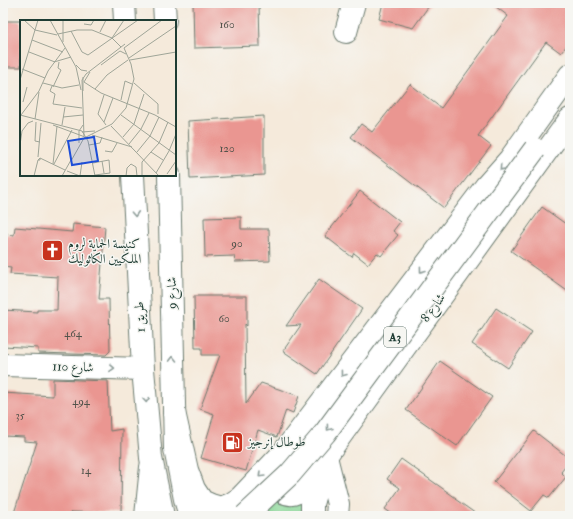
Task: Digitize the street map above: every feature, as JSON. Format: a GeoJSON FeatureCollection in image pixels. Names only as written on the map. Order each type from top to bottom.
{"type":"FeatureCollection","features":[{"type":"Feature","properties":{"kind":"main road"},"geometry":{"type":"LineString","coordinates":[[124,3],[125,20]]}},
{"type":"Feature","properties":{"kind":"main road"},"geometry":{"type":"LineString","coordinates":[[164,3],[165,20]]}},
{"type":"Feature","properties":{"kind":"main road"},"geometry":{"type":"LineString","coordinates":[[346,32],[354,3]]}},
{"type":"Feature","properties":{"kind":"main road"},"geometry":{"type":"LineString","coordinates":[[174,412],[187,470],[194,489],[202,501],[221,508],[236,501],[282,454],[482,192],[510,159],[568,78]]}},
{"type":"Feature","properties":{"kind":"main road","name":"A3"},"geometry":{"type":"LineString","coordinates":[[245,516],[290,474],[325,433],[535,149],[568,78]]}},
{"type":"Feature","properties":{"kind":"main road","name":"شارع 8"},"geometry":{"type":"LineString","coordinates":[[312,510],[329,452],[570,119]]}},
{"type":"Feature","properties":{"kind":"main road","name":"طريق 1"},"geometry":{"type":"LineString","coordinates":[[133,176],[143,369],[151,458],[150,516]]}},
{"type":"Feature","properties":{"kind":"main road","name":"شارع 9"},"geometry":{"type":"LineString","coordinates":[[169,176],[174,412]]}},
{"type":"Feature","properties":{"kind":"main road","name":"شارع 110"},"geometry":{"type":"LineString","coordinates":[[3,364],[143,369]]}},
{"type":"Feature","properties":{"kind":"main road"},"geometry":{"type":"LineString","coordinates":[[174,412],[175,449],[190,516]]}},
{"type":"Feature","properties":{"kind":"main road"},"geometry":{"type":"LineString","coordinates":[[282,454],[281,475],[283,492],[290,494],[296,493],[304,485],[329,452]]}},
{"type":"Feature","properties":{"kind":"main road"},"geometry":{"type":"LineString","coordinates":[[329,452],[338,504],[337,516]]}},
{"type":"Feature","properties":{"kind":"green space"},"geometry":{"type":"Polygon","coordinates":[[[279,494],[307,504],[306,516],[254,516],[279,494]]]}},
{"type":"Feature","properties":{"kind":"building"},"geometry":{"type":"Polygon","coordinates":[[[193,3],[259,3],[260,46],[194,48],[193,3]]]}},
{"type":"Feature","properties":{"kind":"building"},"geometry":{"type":"Polygon","coordinates":[[[383,3],[431,3],[413,28],[379,19],[383,3]]]}},
{"type":"Feature","properties":{"kind":"building"},"geometry":{"type":"Polygon","coordinates":[[[491,3],[570,3],[570,41],[561,53],[546,42],[478,136],[491,146],[444,208],[351,137],[361,124],[372,132],[410,84],[441,108],[508,16],[491,3]]]}},
{"type":"Feature","properties":{"kind":"building"},"geometry":{"type":"Polygon","coordinates":[[[3,21],[20,21],[20,67],[3,67],[3,21]]]}},
{"type":"Feature","properties":{"kind":"building"},"geometry":{"type":"Polygon","coordinates":[[[264,116],[264,175],[190,179],[188,121],[264,116]]]}},
{"type":"Feature","properties":{"kind":"building"},"geometry":{"type":"Polygon","coordinates":[[[360,191],[400,222],[393,231],[398,235],[381,256],[377,253],[368,264],[354,253],[352,257],[325,236],[360,191]]]}},
{"type":"Feature","properties":{"kind":"building"},"geometry":{"type":"Polygon","coordinates":[[[542,207],[570,227],[570,293],[511,251],[542,207]]]}},
{"type":"Feature","properties":{"kind":"building"},"geometry":{"type":"Polygon","coordinates":[[[241,217],[241,229],[269,229],[270,261],[235,262],[234,256],[205,257],[204,218],[241,217]]]}},
{"type":"Feature","properties":{"kind":"building"},"geometry":{"type":"Polygon","coordinates":[[[73,224],[105,227],[99,299],[109,299],[110,351],[106,355],[38,353],[38,348],[3,346],[3,310],[37,312],[37,310],[57,310],[58,277],[10,274],[11,268],[3,267],[3,234],[14,235],[15,227],[72,232],[73,224]]]}},
{"type":"Feature","properties":{"kind":"building"},"geometry":{"type":"Polygon","coordinates":[[[319,279],[362,309],[317,374],[283,351],[301,325],[286,326],[319,279]]]}},
{"type":"Feature","properties":{"kind":"building"},"geometry":{"type":"Polygon","coordinates":[[[194,296],[247,296],[247,326],[245,324],[246,404],[261,383],[299,396],[293,413],[286,410],[277,437],[258,430],[246,471],[201,458],[214,414],[200,409],[220,355],[202,355],[202,348],[195,348],[194,296]]]}},
{"type":"Feature","properties":{"kind":"building"},"geometry":{"type":"Polygon","coordinates":[[[496,308],[532,332],[508,368],[472,344],[496,308]]]}},
{"type":"Feature","properties":{"kind":"building"},"geometry":{"type":"Polygon","coordinates":[[[440,361],[492,397],[457,446],[406,410],[440,361]]]}},
{"type":"Feature","properties":{"kind":"building"},"geometry":{"type":"Polygon","coordinates":[[[53,379],[108,381],[110,431],[122,429],[121,513],[71,512],[69,516],[13,516],[37,442],[24,441],[24,437],[3,436],[3,393],[53,396],[53,379]]]}},
{"type":"Feature","properties":{"kind":"building"},"geometry":{"type":"Polygon","coordinates":[[[534,431],[570,459],[570,461],[561,472],[566,477],[549,498],[544,495],[531,511],[494,482],[534,431]]]}},
{"type":"Feature","properties":{"kind":"building"},"geometry":{"type":"Polygon","coordinates":[[[401,459],[479,516],[395,516],[385,509],[400,488],[387,479],[401,459]]]}},
{"type":"Feature","properties":{"kind":"place","name":"كنيسة الحماية لروم الملكيين الكاثوليك"},"geometry":{"type":"Point","coordinates":[53,251]}},
{"type":"Feature","properties":{"kind":"place","name":"طوطال إنرجيز"},"geometry":{"type":"Point","coordinates":[232,442]}}]}
